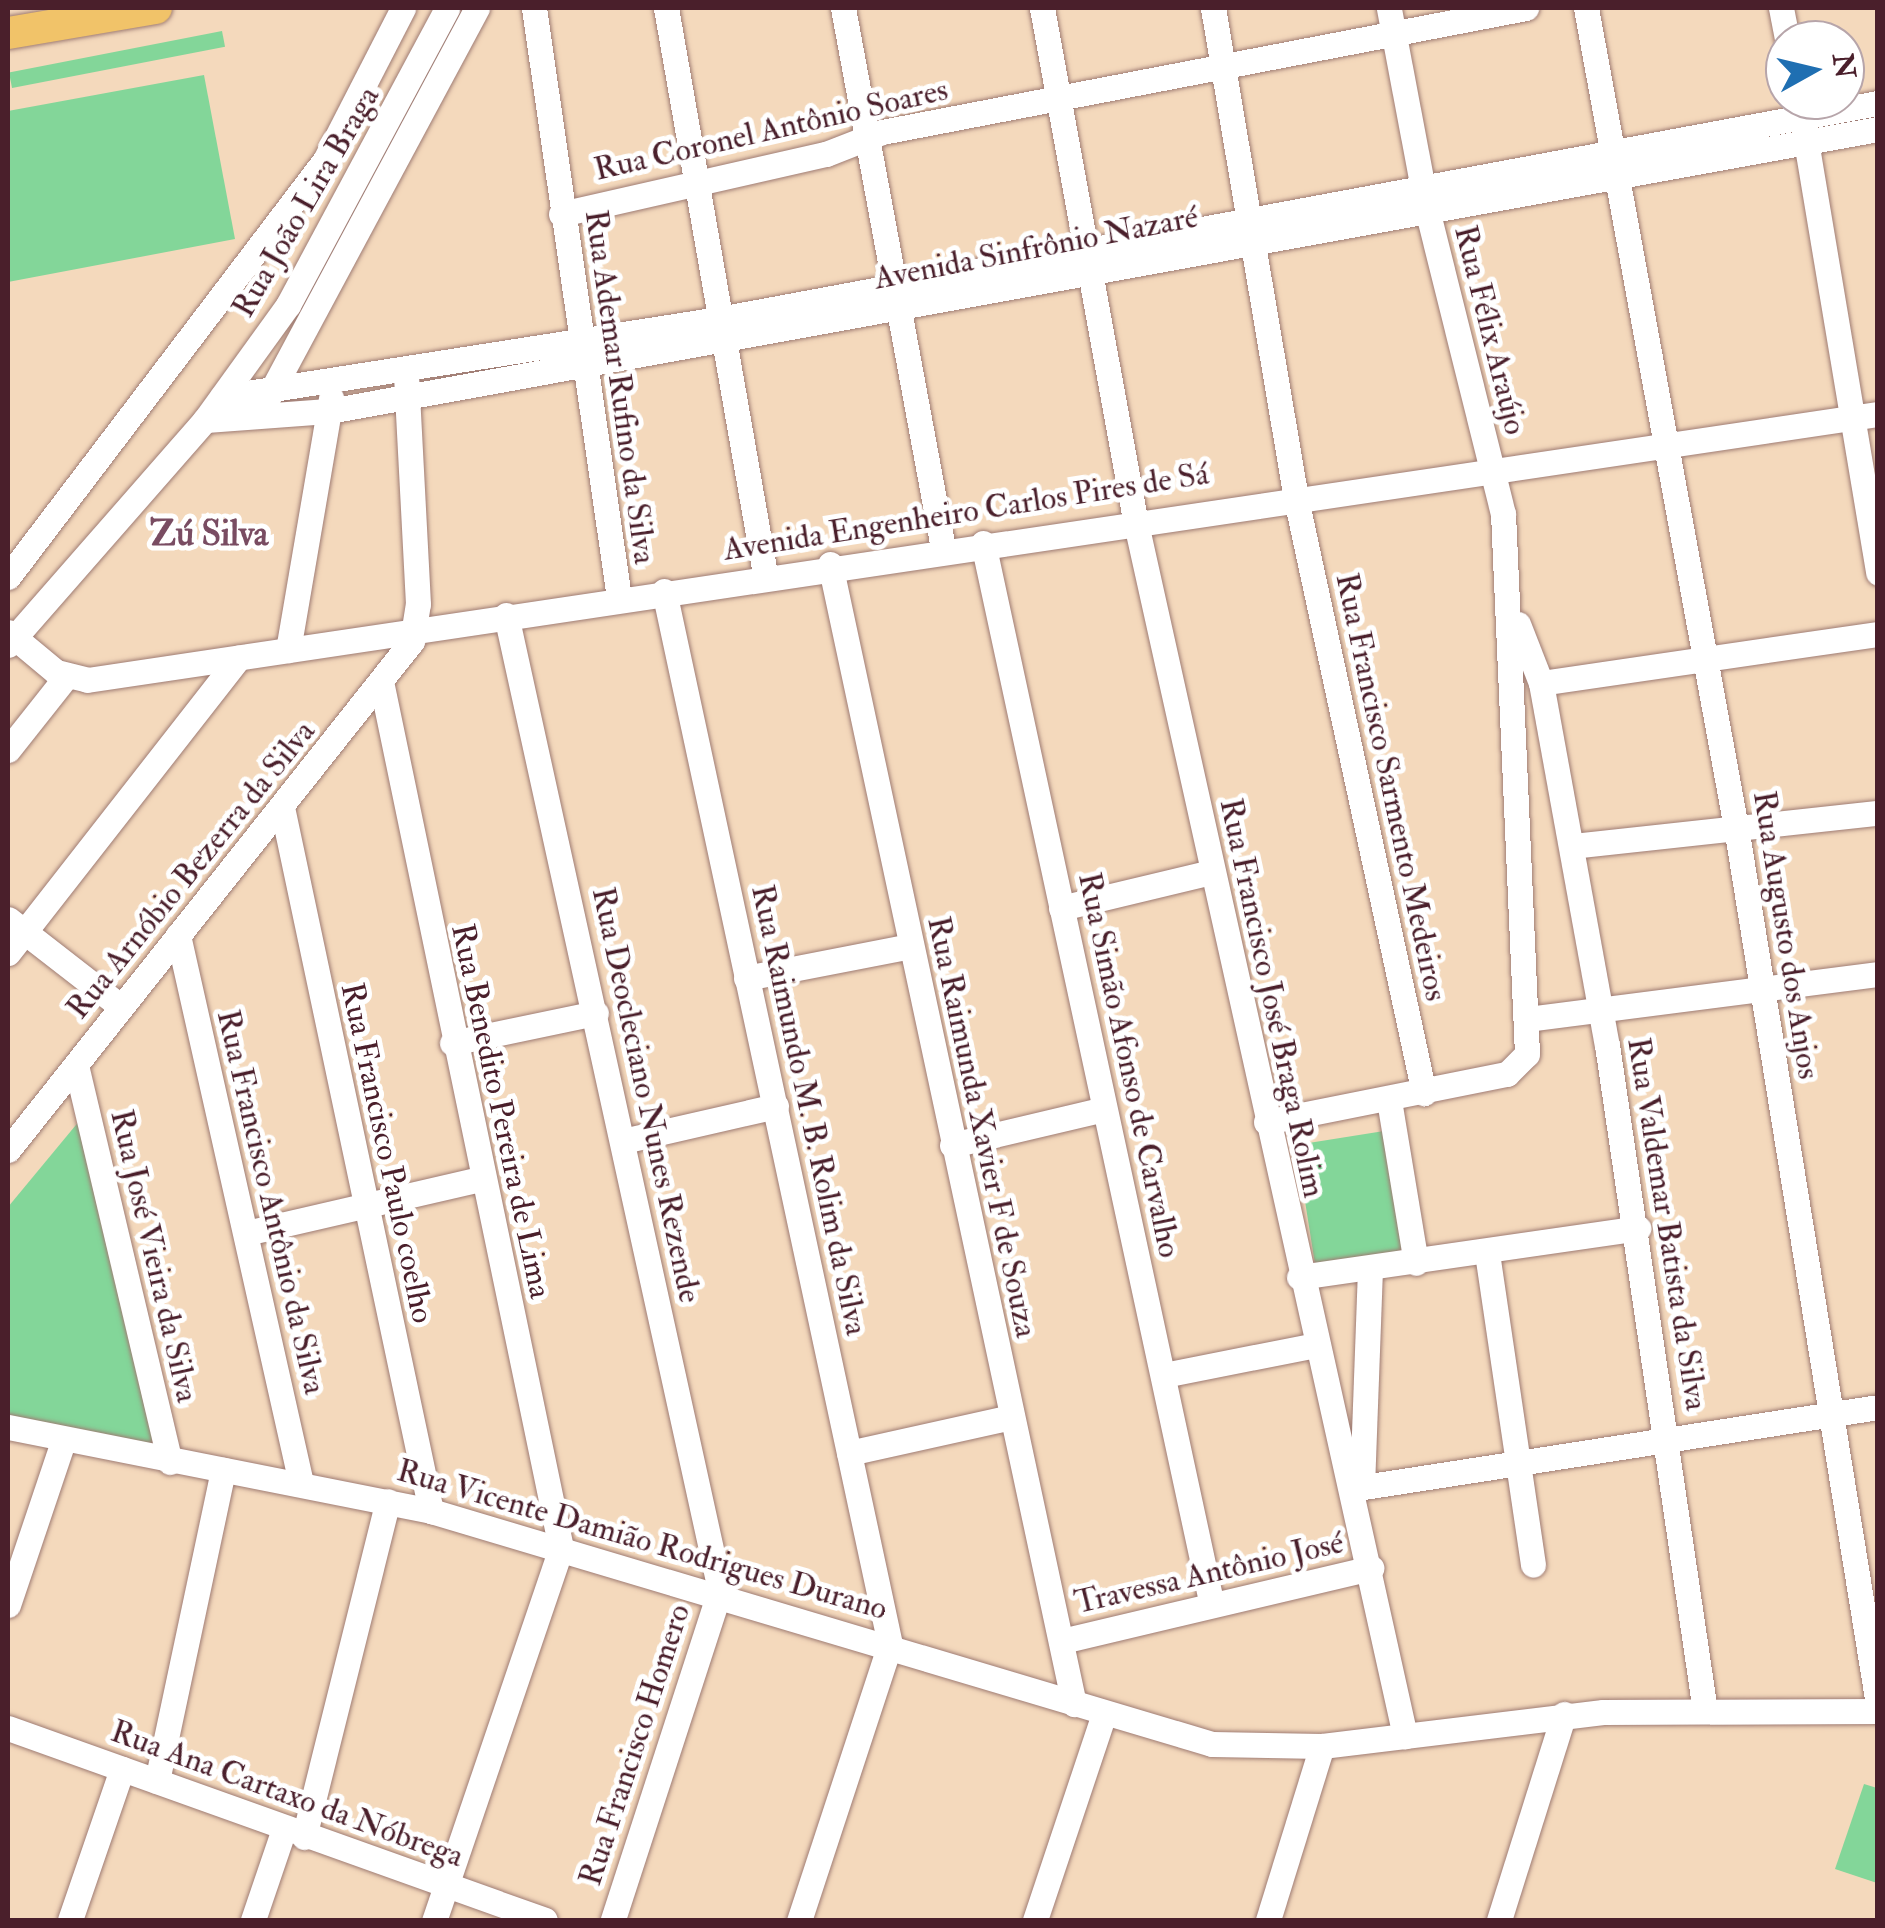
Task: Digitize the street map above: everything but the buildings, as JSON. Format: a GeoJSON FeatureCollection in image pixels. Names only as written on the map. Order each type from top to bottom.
{"type":"FeatureCollection","features":[{"type":"Feature","properties":{"kind":"main road"},"geometry":{"type":"LineString","coordinates":[[8,34],[156,8]]}},
{"type":"Feature","properties":{"kind":"street"},"geometry":{"type":"LineString","coordinates":[[8,577],[304,190],[403,8]]}},
{"type":"Feature","properties":{"kind":"street","name":"Rua João Lira Braga"},"geometry":{"type":"LineString","coordinates":[[10,638],[222,397],[332,232],[447,8]]}},
{"type":"Feature","properties":{"kind":"street"},"geometry":{"type":"LineString","coordinates":[[263,405],[368,224],[477,8]]}},
{"type":"Feature","properties":{"kind":"street","name":"Rua Ademar Rufino da Silva"},"geometry":{"type":"LineString","coordinates":[[534,8],[580,354],[619,598]]}},
{"type":"Feature","properties":{"kind":"street"},"geometry":{"type":"LineString","coordinates":[[666,8],[765,574]]}},
{"type":"Feature","properties":{"kind":"street"},"geometry":{"type":"LineString","coordinates":[[843,8],[943,548]]}},
{"type":"Feature","properties":{"kind":"street","name":"Rua Francisco José Braga Rolim"},"geometry":{"type":"LineString","coordinates":[[1042,8],[1136,519],[1299,1278],[1357,1488],[1405,1736]]}},
{"type":"Feature","properties":{"kind":"street","name":"Rua Francisco Sarmento Medeiros"},"geometry":{"type":"LineString","coordinates":[[1213,8],[1246,229],[1295,494],[1424,1093]]}},
{"type":"Feature","properties":{"kind":"street","name":"Rua Félix Araújo"},"geometry":{"type":"LineString","coordinates":[[1390,8],[1424,198],[1490,465]]}},
{"type":"Feature","properties":{"kind":"street","name":"Rua Coronel Antônio Soares"},"geometry":{"type":"LineString","coordinates":[[562,214],[866,140],[1526,8]]}},
{"type":"Feature","properties":{"kind":"street","name":"Rua Augusto dos Anjos"},"geometry":{"type":"LineString","coordinates":[[1586,8],[1737,833],[1878,1708]]}},
{"type":"Feature","properties":{"kind":"street"},"geometry":{"type":"LineString","coordinates":[[1802,120],[1878,573]]}},
{"type":"Feature","properties":{"kind":"street","name":"Avenida Sinfrônio Nazaré"},"geometry":{"type":"LineString","coordinates":[[205,420],[263,405],[331,399],[1086,263],[1246,229],[1615,166],[1802,120],[1878,129]]}},
{"type":"Feature","properties":{"kind":"street"},"geometry":{"type":"LineString","coordinates":[[407,383],[417,627]]}},
{"type":"Feature","properties":{"kind":"street","name":"Avenida Sinfrônio Nazaré"},"geometry":{"type":"LineString","coordinates":[[222,397],[263,405]]}},
{"type":"Feature","properties":{"kind":"street"},"geometry":{"type":"LineString","coordinates":[[288,650],[331,399]]}},
{"type":"Feature","properties":{"kind":"street","name":"Avenida Engenheiro Carlos Pires de Sá"},"geometry":{"type":"LineString","coordinates":[[66,678],[288,650],[417,627],[1490,465],[1666,446],[1878,414]]}},
{"type":"Feature","properties":{"kind":"street"},"geometry":{"type":"LineString","coordinates":[[1266,1122],[1424,1093],[1520,1068],[1527,1019],[1512,611],[1490,465]]}},
{"type":"Feature","properties":{"kind":"street","name":"Rua Simão Afonso de Carvalho"},"geometry":{"type":"LineString","coordinates":[[983,543],[1211,1600]]}},
{"type":"Feature","properties":{"kind":"street","name":"Rua Raimunda Xavier F de Souza"},"geometry":{"type":"LineString","coordinates":[[830,564],[1074,1704]]}},
{"type":"Feature","properties":{"kind":"street","name":"Rua Raimundo M. B. Rolim da Silva"},"geometry":{"type":"LineString","coordinates":[[664,591],[890,1644]]}},
{"type":"Feature","properties":{"kind":"street"},"geometry":{"type":"LineString","coordinates":[[1512,611],[1541,684],[1601,1014],[1878,974]]}},
{"type":"Feature","properties":{"kind":"street","name":"Rua Deocleciano Nunes Rezende"},"geometry":{"type":"LineString","coordinates":[[506,615],[720,1590]]}},
{"type":"Feature","properties":{"kind":"street","name":"Rua Arnóbio Bezerra da Silva"},"geometry":{"type":"LineString","coordinates":[[8,1150],[120,1006],[382,686],[417,627]]}},
{"type":"Feature","properties":{"kind":"street"},"geometry":{"type":"LineString","coordinates":[[1541,684],[1878,634]]}},
{"type":"Feature","properties":{"kind":"street"},"geometry":{"type":"LineString","coordinates":[[8,750],[66,678],[10,638]]}},
{"type":"Feature","properties":{"kind":"street"},"geometry":{"type":"LineString","coordinates":[[120,1006],[13,935],[239,657]]}},
{"type":"Feature","properties":{"kind":"street","name":"Rua Benedito Pereira de Lima"},"geometry":{"type":"LineString","coordinates":[[382,686],[480,1179],[561,1548]]}},
{"type":"Feature","properties":{"kind":"street","name":"Rua Francisco Paulo coelho"},"geometry":{"type":"LineString","coordinates":[[282,808],[430,1511]]}},
{"type":"Feature","properties":{"kind":"street"},"geometry":{"type":"LineString","coordinates":[[1572,846],[1737,833],[1878,813]]}},
{"type":"Feature","properties":{"kind":"street"},"geometry":{"type":"LineString","coordinates":[[1061,908],[1211,872]]}},
{"type":"Feature","properties":{"kind":"street","name":"Rua Francisco Antônio da Silva"},"geometry":{"type":"LineString","coordinates":[[178,935],[300,1483]]}},
{"type":"Feature","properties":{"kind":"street"},"geometry":{"type":"LineString","coordinates":[[746,978],[910,946]]}},
{"type":"Feature","properties":{"kind":"street"},"geometry":{"type":"LineString","coordinates":[[452,1042],[596,1013]]}},
{"type":"Feature","properties":{"kind":"street","name":"Rua Valdemar Batista da Silva"},"geometry":{"type":"LineString","coordinates":[[1527,1019],[1601,1014],[1638,1228],[1705,1711]]}},
{"type":"Feature","properties":{"kind":"street","name":"Rua José Vieira da Silva"},"geometry":{"type":"LineString","coordinates":[[76,1065],[170,1462]]}},
{"type":"Feature","properties":{"kind":"street"},"geometry":{"type":"LineString","coordinates":[[1389,1100],[1416,1264]]}},
{"type":"Feature","properties":{"kind":"street"},"geometry":{"type":"LineString","coordinates":[[624,1141],[776,1106]]}},
{"type":"Feature","properties":{"kind":"street"},"geometry":{"type":"LineString","coordinates":[[952,1145],[1104,1109]]}},
{"type":"Feature","properties":{"kind":"street"},"geometry":{"type":"LineString","coordinates":[[246,1233],[480,1179]]}},
{"type":"Feature","properties":{"kind":"street"},"geometry":{"type":"LineString","coordinates":[[1299,1278],[1416,1264],[1638,1228]]}},
{"type":"Feature","properties":{"kind":"street"},"geometry":{"type":"LineString","coordinates":[[1487,1253],[1521,1462],[1533,1565]]}},
{"type":"Feature","properties":{"kind":"street"},"geometry":{"type":"LineString","coordinates":[[1370,1270],[1357,1488],[1668,1443],[1878,1407]]}},
{"type":"Feature","properties":{"kind":"street"},"geometry":{"type":"LineString","coordinates":[[1164,1375],[1316,1346]]}},
{"type":"Feature","properties":{"kind":"street"},"geometry":{"type":"LineString","coordinates":[[849,1453],[1012,1418]]}},
{"type":"Feature","properties":{"kind":"street","name":"Rua Vicente Damião Rodrigues Durano"},"geometry":{"type":"LineString","coordinates":[[8,1427],[430,1511],[720,1590],[1074,1704],[1103,1717],[1250,1748],[1322,1746],[1564,1714],[1878,1708]]}},
{"type":"Feature","properties":{"kind":"street"},"geometry":{"type":"LineString","coordinates":[[8,1605],[64,1439]]}},
{"type":"Feature","properties":{"kind":"street"},"geometry":{"type":"LineString","coordinates":[[157,1781],[223,1470]]}},
{"type":"Feature","properties":{"kind":"street"},"geometry":{"type":"LineString","coordinates":[[254,1920],[294,1833],[388,1501]]}},
{"type":"Feature","properties":{"kind":"street"},"geometry":{"type":"LineString","coordinates":[[434,1920],[561,1548]]}},
{"type":"Feature","properties":{"kind":"street","name":"Travessa Antônio José"},"geometry":{"type":"LineString","coordinates":[[1062,1642],[1211,1600],[1371,1568]]}},
{"type":"Feature","properties":{"kind":"street","name":"Rua Francisco Homero"},"geometry":{"type":"LineString","coordinates":[[612,1920],[720,1590]]}},
{"type":"Feature","properties":{"kind":"street"},"geometry":{"type":"LineString","coordinates":[[799,1920],[890,1644]]}},
{"type":"Feature","properties":{"kind":"street"},"geometry":{"type":"LineString","coordinates":[[1499,1920],[1564,1714]]}},
{"type":"Feature","properties":{"kind":"street"},"geometry":{"type":"LineString","coordinates":[[1035,1920],[1103,1717]]}},
{"type":"Feature","properties":{"kind":"street","name":"Rua Ana Cartaxo da Nóbrega"},"geometry":{"type":"LineString","coordinates":[[8,1728],[545,1920]]}},
{"type":"Feature","properties":{"kind":"street"},"geometry":{"type":"LineString","coordinates":[[1268,1920],[1322,1746]]}},
{"type":"Feature","properties":{"kind":"street"},"geometry":{"type":"LineString","coordinates":[[70,1920],[122,1769]]}},
{"type":"Feature","properties":{"kind":"green space"},"geometry":{"type":"Polygon","coordinates":[[[222,31],[225,47],[12,88],[9,72],[222,31]]]}},
{"type":"Feature","properties":{"kind":"green space"},"geometry":{"type":"Polygon","coordinates":[[[204,75],[235,239],[8,282],[8,111],[204,75]]]}},
{"type":"Feature","properties":{"kind":"green space"},"geometry":{"type":"Polygon","coordinates":[[[90,1108],[169,1459],[8,1421],[8,1207],[90,1108]]]}},
{"type":"Feature","properties":{"kind":"green space"},"geometry":{"type":"Polygon","coordinates":[[[1384,1131],[1405,1264],[1317,1278],[1296,1145],[1384,1131]]]}},
{"type":"Feature","properties":{"kind":"green space"},"geometry":{"type":"Polygon","coordinates":[[[1864,1784],[1877,1788],[1877,1883],[1835,1869],[1864,1784]]]}},
{"type":"Feature","properties":{"kind":"district","name":"Zú Silva"},"geometry":{"type":"Point","coordinates":[209,534]}}]}
